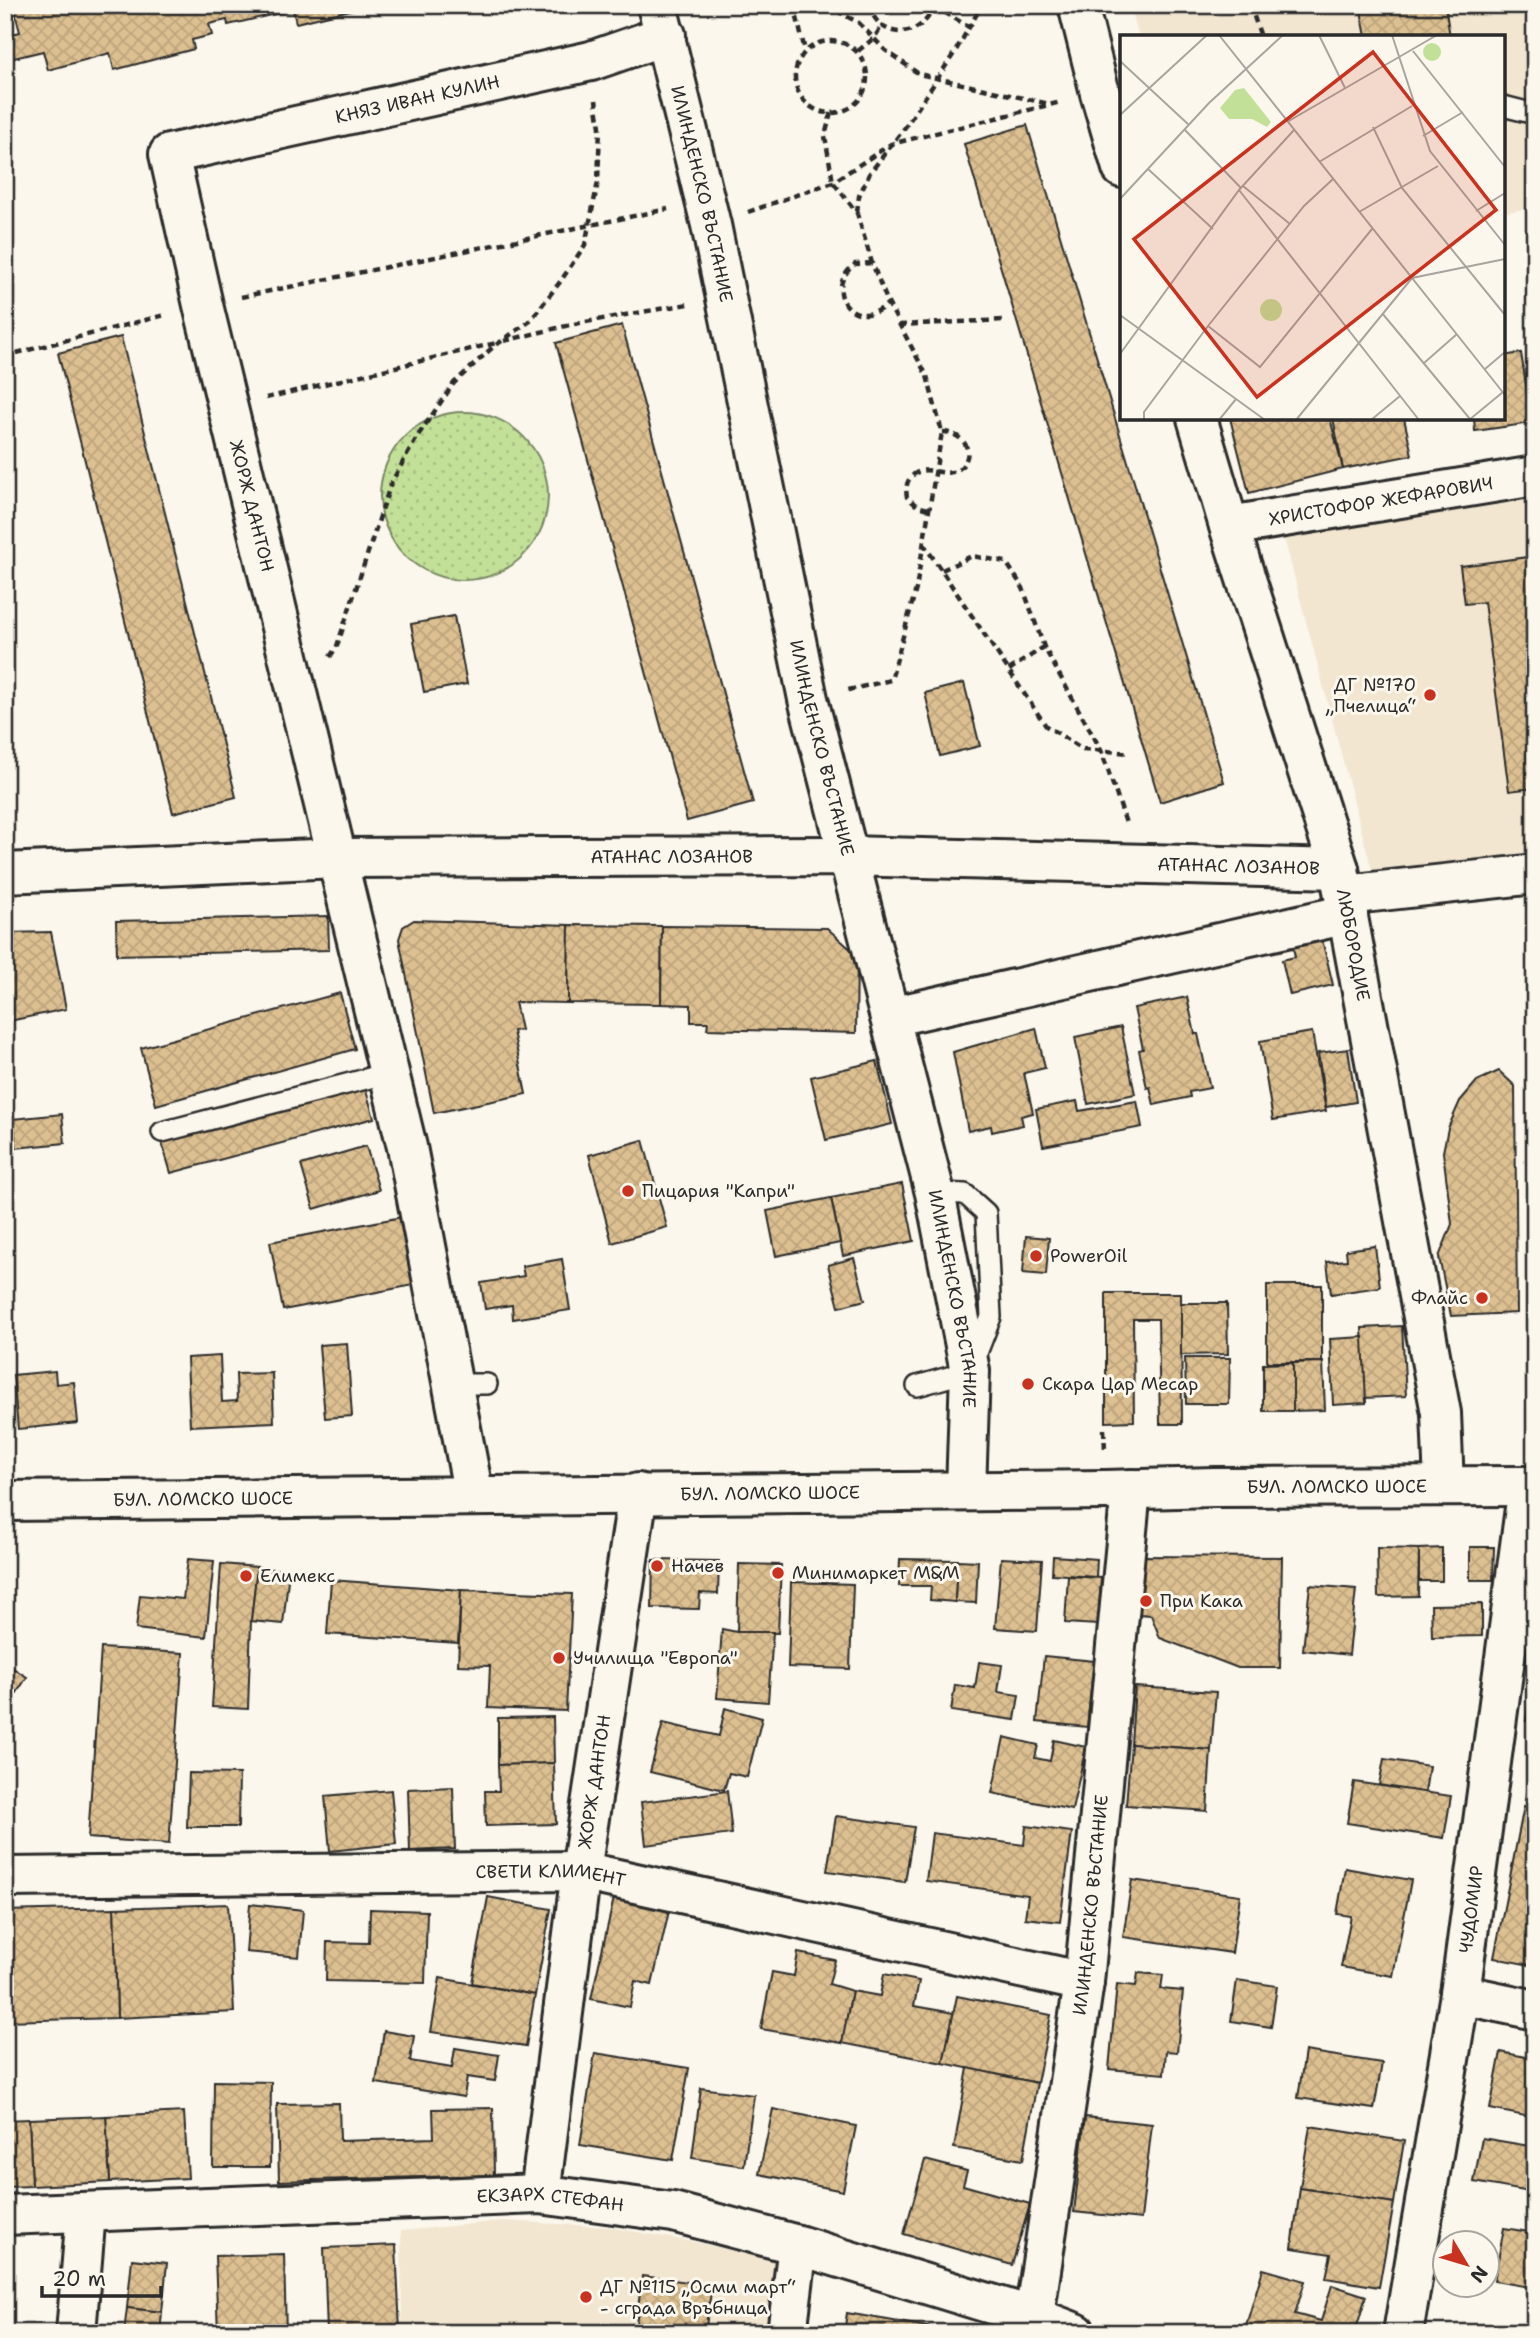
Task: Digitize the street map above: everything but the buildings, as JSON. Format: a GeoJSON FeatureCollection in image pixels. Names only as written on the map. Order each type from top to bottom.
{"type":"FeatureCollection","features":[{"type":"Feature","properties":{"kind":"street"},"geometry":{"type":"LineString","coordinates":[[1078,5],[1120,161]]}},
{"type":"Feature","properties":{"kind":"street","name":"КНЯЗ ИВАН КУЛИН"},"geometry":{"type":"LineString","coordinates":[[169,154],[591,61],[661,20]]}},
{"type":"Feature","properties":{"kind":"street","name":"ИЛИНДЕНСКО ВЪСТАНИЕ"},"geometry":{"type":"LineString","coordinates":[[661,20],[727,297],[808,699],[935,1193],[970,1371],[966,1491]]}},
{"type":"Feature","properties":{"kind":"street","name":"ЖОРЖ ДАНТОН"},"geometry":{"type":"LineString","coordinates":[[169,154],[202,305],[407,1147],[470,1384],[474,1496]]}},
{"type":"Feature","properties":{"kind":"street","name":"ЛЮБОРОДИЕ"},"geometry":{"type":"LineString","coordinates":[[1197,420],[1344,893],[1441,1413],[1444,1486]]}},
{"type":"Feature","properties":{"kind":"street","name":"ХРИСТОФОР ЖЕФАРОВИЧ"},"geometry":{"type":"LineString","coordinates":[[1229,526],[1535,476]]}},
{"type":"Feature","properties":{"kind":"street","name":"АТАНАС ЛОЗАНОВ"},"geometry":{"type":"LineString","coordinates":[[5,873],[337,858],[847,856],[1140,864],[1344,893]]}},
{"type":"Feature","properties":{"kind":"street"},"geometry":{"type":"LineString","coordinates":[[890,1017],[1344,893],[1535,874]]}},
{"type":"Feature","properties":{"kind":"street","name":"БУЛ. ЛОМСКО ШОСЕ"},"geometry":{"type":"LineString","coordinates":[[5,1501],[1532,1486]]}},
{"type":"Feature","properties":{"kind":"street","name":"ЧУДОМИР"},"geometry":{"type":"LineString","coordinates":[[1403,2333],[1460,1994],[1532,1486]]}},
{"type":"Feature","properties":{"kind":"street","name":"ИЛИНДЕНСКО ВЪСТАНИЕ"},"geometry":{"type":"LineString","coordinates":[[1034,2317],[1084,1982],[1130,1489]]}},
{"type":"Feature","properties":{"kind":"street","name":"ЖОРЖ ДАНТОН"},"geometry":{"type":"LineString","coordinates":[[540,2194],[581,1871],[638,1493]]}},
{"type":"Feature","properties":{"kind":"street","name":"СВЕТИ КЛИМЕНТ"},"geometry":{"type":"LineString","coordinates":[[5,1877],[581,1871],[1084,1982]]}},
{"type":"Feature","properties":{"kind":"street"},"geometry":{"type":"LineString","coordinates":[[1460,1994],[1535,2010]]}},
{"type":"Feature","properties":{"kind":"street","name":"ЕКЗАРХ СТЕФАН"},"geometry":{"type":"LineString","coordinates":[[5,2215],[540,2194],[673,2212],[798,2245],[1034,2317],[1076,2333]]}},
{"type":"Feature","properties":{"kind":"street"},"geometry":{"type":"LineString","coordinates":[[76,2333],[86,2212]]}},
{"type":"Feature","properties":{"kind":"street"},"geometry":{"type":"LineString","coordinates":[[787,2333],[798,2245]]}},
{"type":"Feature","properties":{"kind":"lane"},"geometry":{"type":"LineString","coordinates":[[1505,106],[1535,114]]}},
{"type":"Feature","properties":{"kind":"lane"},"geometry":{"type":"LineString","coordinates":[[162,1132],[389,1073]]}},
{"type":"Feature","properties":{"kind":"lane"},"geometry":{"type":"LineString","coordinates":[[917,1385],[970,1371]]}},
{"type":"Feature","properties":{"kind":"path"},"geometry":{"type":"LineString","coordinates":[[794,5],[805,51]]}},
{"type":"Feature","properties":{"kind":"path"},"geometry":{"type":"LineString","coordinates":[[826,5],[859,23],[885,50],[919,74],[1053,104]]}},
{"type":"Feature","properties":{"kind":"path"},"geometry":{"type":"LineString","coordinates":[[869,5],[882,26],[903,33],[923,25],[934,6],[969,27]]}},
{"type":"Feature","properties":{"kind":"path"},"geometry":{"type":"LineString","coordinates":[[857,213],[859,196],[869,174],[906,126],[955,52],[982,5]]}},
{"type":"Feature","properties":{"kind":"path"},"geometry":{"type":"LineString","coordinates":[[1251,5],[1260,35]]}},
{"type":"Feature","properties":{"kind":"path"},"geometry":{"type":"LineString","coordinates":[[858,51],[874,38],[882,26]]}},
{"type":"Feature","properties":{"kind":"path"},"geometry":{"type":"LineString","coordinates":[[837,40],[858,51],[867,73],[867,85],[862,96],[843,111],[831,113],[808,105],[800,96],[795,72],[805,51],[814,44],[837,40]]}},
{"type":"Feature","properties":{"kind":"path"},"geometry":{"type":"LineString","coordinates":[[300,704],[337,646],[391,483],[419,434],[454,383],[501,342],[529,322],[561,282],[584,245],[598,182],[600,127],[591,61]]}},
{"type":"Feature","properties":{"kind":"path"},"geometry":{"type":"LineString","coordinates":[[5,356],[202,305],[671,208],[711,225],[833,182],[891,145],[1100,93]]}},
{"type":"Feature","properties":{"kind":"path"},"geometry":{"type":"LineString","coordinates":[[808,699],[891,680],[916,589],[942,432],[927,376],[888,303],[857,213],[833,182],[825,136],[831,113]]}},
{"type":"Feature","properties":{"kind":"path"},"geometry":{"type":"LineString","coordinates":[[872,262],[855,264],[843,276],[840,285],[844,302],[857,313],[866,315],[882,309],[888,303]]}},
{"type":"Feature","properties":{"kind":"path"},"geometry":{"type":"LineString","coordinates":[[228,407],[574,324],[727,297]]}},
{"type":"Feature","properties":{"kind":"path"},"geometry":{"type":"LineString","coordinates":[[899,325],[1003,320]]}},
{"type":"Feature","properties":{"kind":"path"},"geometry":{"type":"LineString","coordinates":[[928,509],[911,502],[907,497],[907,484],[914,473],[920,471],[946,474],[958,470],[963,465],[967,452],[966,445],[957,434],[942,432]]}},
{"type":"Feature","properties":{"kind":"path"},"geometry":{"type":"LineString","coordinates":[[923,542],[1046,726],[1083,749],[1130,753]]}},
{"type":"Feature","properties":{"kind":"path"},"geometry":{"type":"LineString","coordinates":[[942,570],[972,556],[1006,562],[1023,588],[1044,647],[1101,750],[1140,864]]}},
{"type":"Feature","properties":{"kind":"path"},"geometry":{"type":"LineString","coordinates":[[1009,670],[1044,647]]}},
{"type":"Feature","properties":{"kind":"path"},"geometry":{"type":"LineString","coordinates":[[1104,1429],[1105,1450]]}},
{"type":"Feature","properties":{"kind":"shaded area"},"geometry":{"type":"Polygon","coordinates":[[[1130,5],[1535,5],[1535,207],[1505,213],[1505,35],[1138,35],[1130,5]]]}},
{"type":"Feature","properties":{"kind":"shaded area","name":"ДГ №170 „Пчелица“"},"geometry":{"type":"Polygon","coordinates":[[[1535,496],[1535,853],[1373,874],[1284,538],[1535,496]]]}},
{"type":"Feature","properties":{"kind":"shaded area","name":"ДГ №115 „Осми март“ - сграда Връбница"},"geometry":{"type":"Polygon","coordinates":[[[504,2221],[609,2227],[700,2243],[775,2261],[766,2333],[402,2333],[401,2231],[504,2221]]]}},
{"type":"Feature","properties":{"kind":"green space"},"geometry":{"type":"Polygon","coordinates":[[[464,412],[496,418],[523,437],[542,464],[548,496],[542,528],[523,555],[496,574],[464,580],[432,574],[405,555],[386,528],[380,496],[386,464],[405,437],[432,418],[464,412]]]}},
{"type":"Feature","properties":{"kind":"place","name":"ДГ №170 „Пчелица“"},"geometry":{"type":"Point","coordinates":[1430,695]}},
{"type":"Feature","properties":{"kind":"place","name":"Пицария \"Капри\""},"geometry":{"type":"Point","coordinates":[628,1191]}},
{"type":"Feature","properties":{"kind":"place","name":"PowerOil"},"geometry":{"type":"Point","coordinates":[1036,1256]}},
{"type":"Feature","properties":{"kind":"place","name":"Флайс"},"geometry":{"type":"Point","coordinates":[1482,1298]}},
{"type":"Feature","properties":{"kind":"place","name":"Скара Цар Месар"},"geometry":{"type":"Point","coordinates":[1028,1384]}},
{"type":"Feature","properties":{"kind":"place","name":"Начев"},"geometry":{"type":"Point","coordinates":[657,1566]}},
{"type":"Feature","properties":{"kind":"place","name":"Минимаркет М&М"},"geometry":{"type":"Point","coordinates":[778,1573]}},
{"type":"Feature","properties":{"kind":"place","name":"Елимекс"},"geometry":{"type":"Point","coordinates":[246,1576]}},
{"type":"Feature","properties":{"kind":"place","name":"При Кака"},"geometry":{"type":"Point","coordinates":[1146,1601]}},
{"type":"Feature","properties":{"kind":"place","name":"Училища \"Европа\""},"geometry":{"type":"Point","coordinates":[559,1658]}},
{"type":"Feature","properties":{"kind":"place","name":"ДГ №115 „Осми март“ - сграда Връбница"},"geometry":{"type":"Point","coordinates":[586,2297]}}]}
